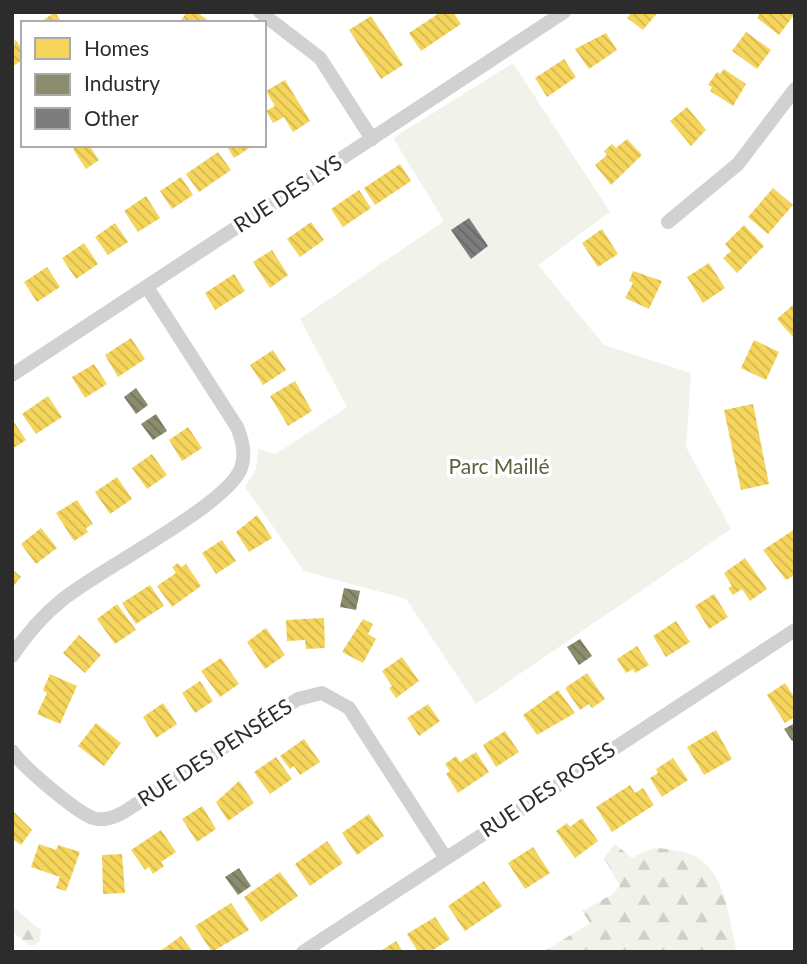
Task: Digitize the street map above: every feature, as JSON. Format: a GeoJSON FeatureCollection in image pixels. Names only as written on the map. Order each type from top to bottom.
{"type":"FeatureCollection","features":[{"type":"Feature","properties":{"kind":"street"},"geometry":{"type":"LineString","coordinates":[[260,12],[320,58],[372,139]]}},
{"type":"Feature","properties":{"kind":"street","name":"RUE DES LYS"},"geometry":{"type":"LineString","coordinates":[[12,375],[564,12]]}},
{"type":"Feature","properties":{"kind":"street"},"geometry":{"type":"LineString","coordinates":[[668,222],[738,164],[795,89]]}},
{"type":"Feature","properties":{"kind":"street"},"geometry":{"type":"LineString","coordinates":[[12,656],[24,637],[63,599],[217,498],[241,468],[242,438],[237,427],[147,287]]}},
{"type":"Feature","properties":{"kind":"street","name":"RUE DES ROSES"},"geometry":{"type":"LineString","coordinates":[[303,952],[795,630]]}},
{"type":"Feature","properties":{"kind":"street","name":"RUE DES PENSÉES"},"geometry":{"type":"LineString","coordinates":[[12,751],[35,774],[92,818],[104,820],[124,812],[298,699],[322,693],[349,708],[445,857]]}},
{"type":"Feature","properties":{"kind":"green space","name":"Parc Maillé"},"geometry":{"type":"Polygon","coordinates":[[[513,63],[610,212],[538,265],[604,345],[691,373],[686,447],[731,529],[476,704],[406,599],[304,571],[245,487],[256,469],[258,449],[276,454],[347,407],[300,319],[444,221],[393,138],[513,63]]]}},
{"type":"Feature","properties":{"kind":"green space"},"geometry":{"type":"Polygon","coordinates":[[[615,844],[632,858],[654,848],[678,851],[694,856],[706,864],[722,889],[737,952],[543,952],[590,923],[582,911],[611,895],[620,886],[604,858],[615,844]]]}},
{"type":"Feature","properties":{"kind":"green space"},"geometry":{"type":"Polygon","coordinates":[[[12,906],[41,930],[40,942],[31,946],[12,932],[12,906]]]}},
{"type":"Feature","properties":{"kind":"building: Homes"},"geometry":{"type":"Polygon","coordinates":[[[55,12],[61,21],[42,21],[55,12]]]}},
{"type":"Feature","properties":{"kind":"building: Homes"},"geometry":{"type":"Polygon","coordinates":[[[187,12],[197,12],[208,21],[180,21],[187,12]]]}},
{"type":"Feature","properties":{"kind":"building: Homes"},"geometry":{"type":"Polygon","coordinates":[[[441,12],[453,12],[461,24],[421,51],[409,33],[441,12]]]}},
{"type":"Feature","properties":{"kind":"building: Homes"},"geometry":{"type":"Polygon","coordinates":[[[632,12],[658,12],[643,30],[627,18],[632,12]]]}},
{"type":"Feature","properties":{"kind":"building: Homes"},"geometry":{"type":"Polygon","coordinates":[[[761,12],[790,12],[794,15],[779,35],[757,18],[761,12]]]}},
{"type":"Feature","properties":{"kind":"building: Homes"},"geometry":{"type":"Polygon","coordinates":[[[371,16],[403,65],[381,79],[349,30],[371,16]]]}},
{"type":"Feature","properties":{"kind":"building: Homes"},"geometry":{"type":"Polygon","coordinates":[[[746,32],[771,50],[757,69],[732,51],[746,32]]]}},
{"type":"Feature","properties":{"kind":"building: Homes"},"geometry":{"type":"Polygon","coordinates":[[[606,33],[617,50],[589,69],[575,49],[606,33]]]}},
{"type":"Feature","properties":{"kind":"building: Homes"},"geometry":{"type":"Polygon","coordinates":[[[15,39],[21,48],[21,60],[12,67],[15,39]]]}},
{"type":"Feature","properties":{"kind":"building: Homes"},"geometry":{"type":"Polygon","coordinates":[[[564,59],[576,77],[547,97],[535,78],[564,59]]]}},
{"type":"Feature","properties":{"kind":"building: Homes"},"geometry":{"type":"Polygon","coordinates":[[[724,69],[746,84],[733,106],[710,91],[712,87],[708,85],[717,72],[720,74],[724,69]]]}},
{"type":"Feature","properties":{"kind":"building: Homes"},"geometry":{"type":"Polygon","coordinates":[[[285,80],[310,121],[293,132],[284,117],[273,123],[266,111],[275,106],[266,91],[285,80]]]}},
{"type":"Feature","properties":{"kind":"building: Homes"},"geometry":{"type":"Polygon","coordinates":[[[687,107],[706,130],[691,146],[670,121],[687,107]]]}},
{"type":"Feature","properties":{"kind":"building: Homes"},"geometry":{"type":"Polygon","coordinates":[[[627,139],[642,155],[611,185],[595,165],[607,155],[604,151],[612,144],[616,148],[627,139]]]}},
{"type":"Feature","properties":{"kind":"building: Homes"},"geometry":{"type":"Polygon","coordinates":[[[90,147],[99,160],[86,169],[73,149],[90,147]]]}},
{"type":"Feature","properties":{"kind":"building: Homes"},"geometry":{"type":"Polygon","coordinates":[[[227,147],[251,147],[234,158],[227,147]]]}},
{"type":"Feature","properties":{"kind":"building: Homes"},"geometry":{"type":"Polygon","coordinates":[[[218,152],[231,170],[199,192],[186,174],[218,152]]]}},
{"type":"Feature","properties":{"kind":"building: Homes"},"geometry":{"type":"Polygon","coordinates":[[[400,164],[411,181],[375,205],[364,188],[400,164]]]}},
{"type":"Feature","properties":{"kind":"building: Homes"},"geometry":{"type":"Polygon","coordinates":[[[181,177],[193,195],[172,209],[160,191],[181,177]]]}},
{"type":"Feature","properties":{"kind":"building: Homes"},"geometry":{"type":"Polygon","coordinates":[[[773,188],[793,205],[768,234],[748,217],[773,188]]]}},
{"type":"Feature","properties":{"kind":"building: Homes"},"geometry":{"type":"Polygon","coordinates":[[[359,190],[371,208],[343,227],[331,209],[359,190]]]}},
{"type":"Feature","properties":{"kind":"building: Homes"},"geometry":{"type":"Polygon","coordinates":[[[146,196],[160,218],[138,232],[124,211],[146,196]]]}},
{"type":"Feature","properties":{"kind":"building: Homes"},"geometry":{"type":"Polygon","coordinates":[[[311,222],[324,240],[300,257],[287,239],[311,222]]]}},
{"type":"Feature","properties":{"kind":"building: Homes"},"geometry":{"type":"Polygon","coordinates":[[[115,223],[128,242],[108,255],[95,237],[115,223]]]}},
{"type":"Feature","properties":{"kind":"building: Homes"},"geometry":{"type":"Polygon","coordinates":[[[744,225],[764,246],[737,273],[723,258],[731,251],[725,244],[744,225]]]}},
{"type":"Feature","properties":{"kind":"building: Homes"},"geometry":{"type":"Polygon","coordinates":[[[602,229],[618,254],[598,267],[582,243],[602,229]]]}},
{"type":"Feature","properties":{"kind":"building: Homes"},"geometry":{"type":"Polygon","coordinates":[[[84,243],[98,264],[76,279],[62,258],[84,243]]]}},
{"type":"Feature","properties":{"kind":"building: Homes"},"geometry":{"type":"Polygon","coordinates":[[[272,250],[288,275],[270,288],[253,262],[272,250]]]}},
{"type":"Feature","properties":{"kind":"building: Homes"},"geometry":{"type":"Polygon","coordinates":[[[709,263],[725,288],[703,303],[687,277],[709,263]]]}},
{"type":"Feature","properties":{"kind":"building: Homes"},"geometry":{"type":"Polygon","coordinates":[[[47,267],[60,287],[37,302],[24,282],[47,267]]]}},
{"type":"Feature","properties":{"kind":"building: Homes"},"geometry":{"type":"Polygon","coordinates":[[[633,271],[662,281],[649,309],[625,298],[633,283],[629,281],[633,271]]]}},
{"type":"Feature","properties":{"kind":"building: Homes"},"geometry":{"type":"Polygon","coordinates":[[[234,274],[245,291],[215,310],[205,293],[234,274]]]}},
{"type":"Feature","properties":{"kind":"building: Homes"},"geometry":{"type":"Polygon","coordinates":[[[795,303],[795,336],[793,337],[777,319],[795,303]]]}},
{"type":"Feature","properties":{"kind":"building: Homes"},"geometry":{"type":"Polygon","coordinates":[[[131,338],[145,359],[118,377],[105,355],[131,338]]]}},
{"type":"Feature","properties":{"kind":"building: Homes"},"geometry":{"type":"Polygon","coordinates":[[[754,340],[779,352],[766,380],[741,368],[754,340]]]}},
{"type":"Feature","properties":{"kind":"building: Homes"},"geometry":{"type":"Polygon","coordinates":[[[273,350],[286,370],[263,385],[250,365],[273,350]]]}},
{"type":"Feature","properties":{"kind":"building: Homes"},"geometry":{"type":"Polygon","coordinates":[[[94,364],[107,384],[85,398],[72,377],[94,364]]]}},
{"type":"Feature","properties":{"kind":"building: Homes"},"geometry":{"type":"Polygon","coordinates":[[[295,381],[312,411],[288,426],[270,396],[295,381]]]}},
{"type":"Feature","properties":{"kind":"building: Homes"},"geometry":{"type":"Polygon","coordinates":[[[48,396],[62,417],[36,434],[22,414],[48,396]]]}},
{"type":"Feature","properties":{"kind":"building: Homes"},"geometry":{"type":"Polygon","coordinates":[[[753,404],[769,484],[741,490],[724,410],[753,404]]]}},
{"type":"Feature","properties":{"kind":"building: Homes"},"geometry":{"type":"Polygon","coordinates":[[[12,419],[26,440],[12,449],[12,419]]]}},
{"type":"Feature","properties":{"kind":"building: Homes"},"geometry":{"type":"Polygon","coordinates":[[[188,427],[202,448],[182,461],[169,440],[188,427]]]}},
{"type":"Feature","properties":{"kind":"building: Homes"},"geometry":{"type":"Polygon","coordinates":[[[152,454],[167,475],[147,489],[132,468],[152,454]]]}},
{"type":"Feature","properties":{"kind":"building: Homes"},"geometry":{"type":"Polygon","coordinates":[[[117,477],[132,499],[110,514],[95,492],[117,477]]]}},
{"type":"Feature","properties":{"kind":"building: Homes"},"geometry":{"type":"Polygon","coordinates":[[[77,500],[93,524],[86,528],[88,532],[74,541],[56,513],[77,500]]]}},
{"type":"Feature","properties":{"kind":"building: Homes"},"geometry":{"type":"Polygon","coordinates":[[[257,515],[272,538],[249,552],[236,532],[257,515]]]}},
{"type":"Feature","properties":{"kind":"building: Homes"},"geometry":{"type":"Polygon","coordinates":[[[41,528],[57,548],[36,564],[21,544],[41,528]]]}},
{"type":"Feature","properties":{"kind":"building: Homes"},"geometry":{"type":"Polygon","coordinates":[[[795,529],[795,575],[786,580],[763,550],[795,529]]]}},
{"type":"Feature","properties":{"kind":"building: Homes"},"geometry":{"type":"Polygon","coordinates":[[[222,540],[236,561],[216,574],[202,553],[222,540]]]}},
{"type":"Feature","properties":{"kind":"building: Homes"},"geometry":{"type":"Polygon","coordinates":[[[745,558],[767,589],[750,601],[742,589],[733,595],[728,588],[732,586],[724,573],[745,558]]]}},
{"type":"Feature","properties":{"kind":"building: Homes"},"geometry":{"type":"Polygon","coordinates":[[[178,563],[181,567],[186,564],[201,586],[172,607],[157,586],[176,573],[172,567],[178,563]]]}},
{"type":"Feature","properties":{"kind":"building: Homes"},"geometry":{"type":"Polygon","coordinates":[[[12,569],[21,577],[12,588],[12,569]]]}},
{"type":"Feature","properties":{"kind":"building: Homes"},"geometry":{"type":"Polygon","coordinates":[[[150,585],[164,606],[136,624],[122,603],[150,585]]]}},
{"type":"Feature","properties":{"kind":"building: Homes"},"geometry":{"type":"Polygon","coordinates":[[[714,594],[728,617],[709,629],[695,606],[714,594]]]}},
{"type":"Feature","properties":{"kind":"building: Homes"},"geometry":{"type":"Polygon","coordinates":[[[117,604],[136,630],[115,644],[97,619],[117,604]]]}},
{"type":"Feature","properties":{"kind":"building: Homes"},"geometry":{"type":"Polygon","coordinates":[[[324,618],[325,648],[306,649],[305,640],[287,641],[286,620],[324,618]]]}},
{"type":"Feature","properties":{"kind":"building: Homes"},"geometry":{"type":"Polygon","coordinates":[[[363,619],[373,624],[368,634],[376,639],[363,663],[342,652],[363,619]]]}},
{"type":"Feature","properties":{"kind":"building: Homes"},"geometry":{"type":"Polygon","coordinates":[[[676,621],[690,642],[666,657],[653,636],[676,621]]]}},
{"type":"Feature","properties":{"kind":"building: Homes"},"geometry":{"type":"Polygon","coordinates":[[[266,628],[285,655],[265,669],[247,642],[266,628]]]}},
{"type":"Feature","properties":{"kind":"building: Homes"},"geometry":{"type":"Polygon","coordinates":[[[79,635],[101,655],[85,673],[63,653],[79,635]]]}},
{"type":"Feature","properties":{"kind":"building: Homes"},"geometry":{"type":"Polygon","coordinates":[[[637,646],[649,665],[635,673],[633,669],[626,673],[617,659],[637,646]]]}},
{"type":"Feature","properties":{"kind":"building: Homes"},"geometry":{"type":"Polygon","coordinates":[[[402,657],[419,681],[396,698],[382,671],[402,657]]]}},
{"type":"Feature","properties":{"kind":"building: Homes"},"geometry":{"type":"Polygon","coordinates":[[[221,658],[239,684],[220,697],[201,671],[221,658]]]}},
{"type":"Feature","properties":{"kind":"building: Homes"},"geometry":{"type":"Polygon","coordinates":[[[587,673],[605,699],[592,708],[589,704],[580,710],[565,688],[587,673]]]}},
{"type":"Feature","properties":{"kind":"building: Homes"},"geometry":{"type":"Polygon","coordinates":[[[50,674],[77,686],[60,724],[37,714],[47,693],[43,690],[50,674]]]}},
{"type":"Feature","properties":{"kind":"building: Homes"},"geometry":{"type":"Polygon","coordinates":[[[200,681],[213,701],[195,713],[182,693],[200,681]]]}},
{"type":"Feature","properties":{"kind":"building: Homes"},"geometry":{"type":"Polygon","coordinates":[[[785,683],[795,698],[795,717],[785,723],[767,695],[785,683]]]}},
{"type":"Feature","properties":{"kind":"building: Homes"},"geometry":{"type":"Polygon","coordinates":[[[558,690],[575,713],[537,735],[523,715],[558,690]]]}},
{"type":"Feature","properties":{"kind":"building: Homes"},"geometry":{"type":"Polygon","coordinates":[[[163,703],[177,724],[156,738],[143,717],[163,703]]]}},
{"type":"Feature","properties":{"kind":"building: Homes"},"geometry":{"type":"Polygon","coordinates":[[[428,704],[440,721],[419,736],[407,718],[428,704]]]}},
{"type":"Feature","properties":{"kind":"building: Homes"},"geometry":{"type":"Polygon","coordinates":[[[96,723],[121,743],[104,766],[78,746],[96,723]]]}},
{"type":"Feature","properties":{"kind":"building: Homes"},"geometry":{"type":"Polygon","coordinates":[[[716,730],[732,759],[704,775],[687,747],[716,730]]]}},
{"type":"Feature","properties":{"kind":"building: Homes"},"geometry":{"type":"Polygon","coordinates":[[[505,731],[519,752],[496,767],[483,745],[505,731]]]}},
{"type":"Feature","properties":{"kind":"building: Homes"},"geometry":{"type":"Polygon","coordinates":[[[304,739],[320,762],[300,775],[294,766],[290,769],[280,756],[304,739]]]}},
{"type":"Feature","properties":{"kind":"building: Homes"},"geometry":{"type":"Polygon","coordinates":[[[476,752],[489,772],[458,793],[446,774],[450,771],[445,764],[456,756],[460,762],[476,752]]]}},
{"type":"Feature","properties":{"kind":"building: Homes"},"geometry":{"type":"Polygon","coordinates":[[[276,757],[292,779],[270,794],[254,772],[276,757]]]}},
{"type":"Feature","properties":{"kind":"building: Homes"},"geometry":{"type":"Polygon","coordinates":[[[673,758],[688,780],[662,797],[650,778],[658,773],[656,769],[673,758]]]}},
{"type":"Feature","properties":{"kind":"building: Homes"},"geometry":{"type":"Polygon","coordinates":[[[239,781],[254,803],[228,821],[216,802],[239,781]]]}},
{"type":"Feature","properties":{"kind":"building: Homes"},"geometry":{"type":"Polygon","coordinates":[[[630,785],[635,793],[643,788],[654,805],[612,832],[596,807],[630,785]]]}},
{"type":"Feature","properties":{"kind":"building: Homes"},"geometry":{"type":"Polygon","coordinates":[[[202,806],[216,829],[197,842],[182,819],[202,806]]]}},
{"type":"Feature","properties":{"kind":"building: Homes"},"geometry":{"type":"Polygon","coordinates":[[[12,810],[32,830],[21,845],[12,839],[12,810]]]}},
{"type":"Feature","properties":{"kind":"building: Homes"},"geometry":{"type":"Polygon","coordinates":[[[369,814],[384,836],[357,855],[342,833],[369,814]]]}},
{"type":"Feature","properties":{"kind":"building: Homes"},"geometry":{"type":"Polygon","coordinates":[[[582,818],[598,841],[575,858],[556,831],[567,823],[570,827],[582,818]]]}},
{"type":"Feature","properties":{"kind":"building: Homes"},"geometry":{"type":"Polygon","coordinates":[[[161,830],[176,852],[161,862],[164,866],[153,874],[149,867],[145,870],[131,850],[161,830]]]}},
{"type":"Feature","properties":{"kind":"building: Homes"},"geometry":{"type":"Polygon","coordinates":[[[327,841],[343,863],[310,886],[295,864],[327,841]]]}},
{"type":"Feature","properties":{"kind":"building: Homes"},"geometry":{"type":"Polygon","coordinates":[[[39,844],[56,850],[58,845],[80,852],[66,891],[56,888],[60,877],[31,867],[39,844]]]}},
{"type":"Feature","properties":{"kind":"building: Homes"},"geometry":{"type":"Polygon","coordinates":[[[533,847],[550,873],[525,889],[508,863],[533,847]]]}},
{"type":"Feature","properties":{"kind":"building: Homes"},"geometry":{"type":"Polygon","coordinates":[[[122,854],[125,893],[103,894],[102,855],[122,854]]]}},
{"type":"Feature","properties":{"kind":"building: Homes"},"geometry":{"type":"Polygon","coordinates":[[[280,872],[298,896],[261,922],[244,897],[280,872]]]}},
{"type":"Feature","properties":{"kind":"building: Homes"},"geometry":{"type":"Polygon","coordinates":[[[484,881],[502,906],[465,931],[448,906],[484,881]]]}},
{"type":"Feature","properties":{"kind":"building: Homes"},"geometry":{"type":"Polygon","coordinates":[[[231,903],[249,930],[212,952],[195,926],[231,903]]]}},
{"type":"Feature","properties":{"kind":"building: Homes"},"geometry":{"type":"Polygon","coordinates":[[[435,917],[450,939],[430,952],[418,952],[407,934],[435,917]]]}},
{"type":"Feature","properties":{"kind":"building: Homes"},"geometry":{"type":"Polygon","coordinates":[[[181,936],[193,952],[159,952],[181,936]]]}},
{"type":"Feature","properties":{"kind":"building: Homes"},"geometry":{"type":"Polygon","coordinates":[[[396,941],[403,952],[379,952],[396,941]]]}},
{"type":"Feature","properties":{"kind":"building: Industry"},"geometry":{"type":"Polygon","coordinates":[[[136,388],[148,405],[136,414],[124,397],[136,388]]]}},
{"type":"Feature","properties":{"kind":"building: Industry"},"geometry":{"type":"Polygon","coordinates":[[[156,414],[167,431],[153,440],[141,424],[156,414]]]}},
{"type":"Feature","properties":{"kind":"building: Industry"},"geometry":{"type":"Polygon","coordinates":[[[344,588],[360,591],[356,610],[340,607],[344,588]]]}},
{"type":"Feature","properties":{"kind":"building: Industry"},"geometry":{"type":"Polygon","coordinates":[[[580,639],[592,656],[579,665],[567,647],[580,639]]]}},
{"type":"Feature","properties":{"kind":"building: Industry"},"geometry":{"type":"Polygon","coordinates":[[[795,723],[795,739],[792,741],[784,729],[795,723]]]}},
{"type":"Feature","properties":{"kind":"building: Industry"},"geometry":{"type":"Polygon","coordinates":[[[239,868],[251,886],[238,895],[225,877],[239,868]]]}},
{"type":"Feature","properties":{"kind":"building: Other"},"geometry":{"type":"Polygon","coordinates":[[[469,218],[488,246],[471,259],[451,230],[469,218]]]}}]}
